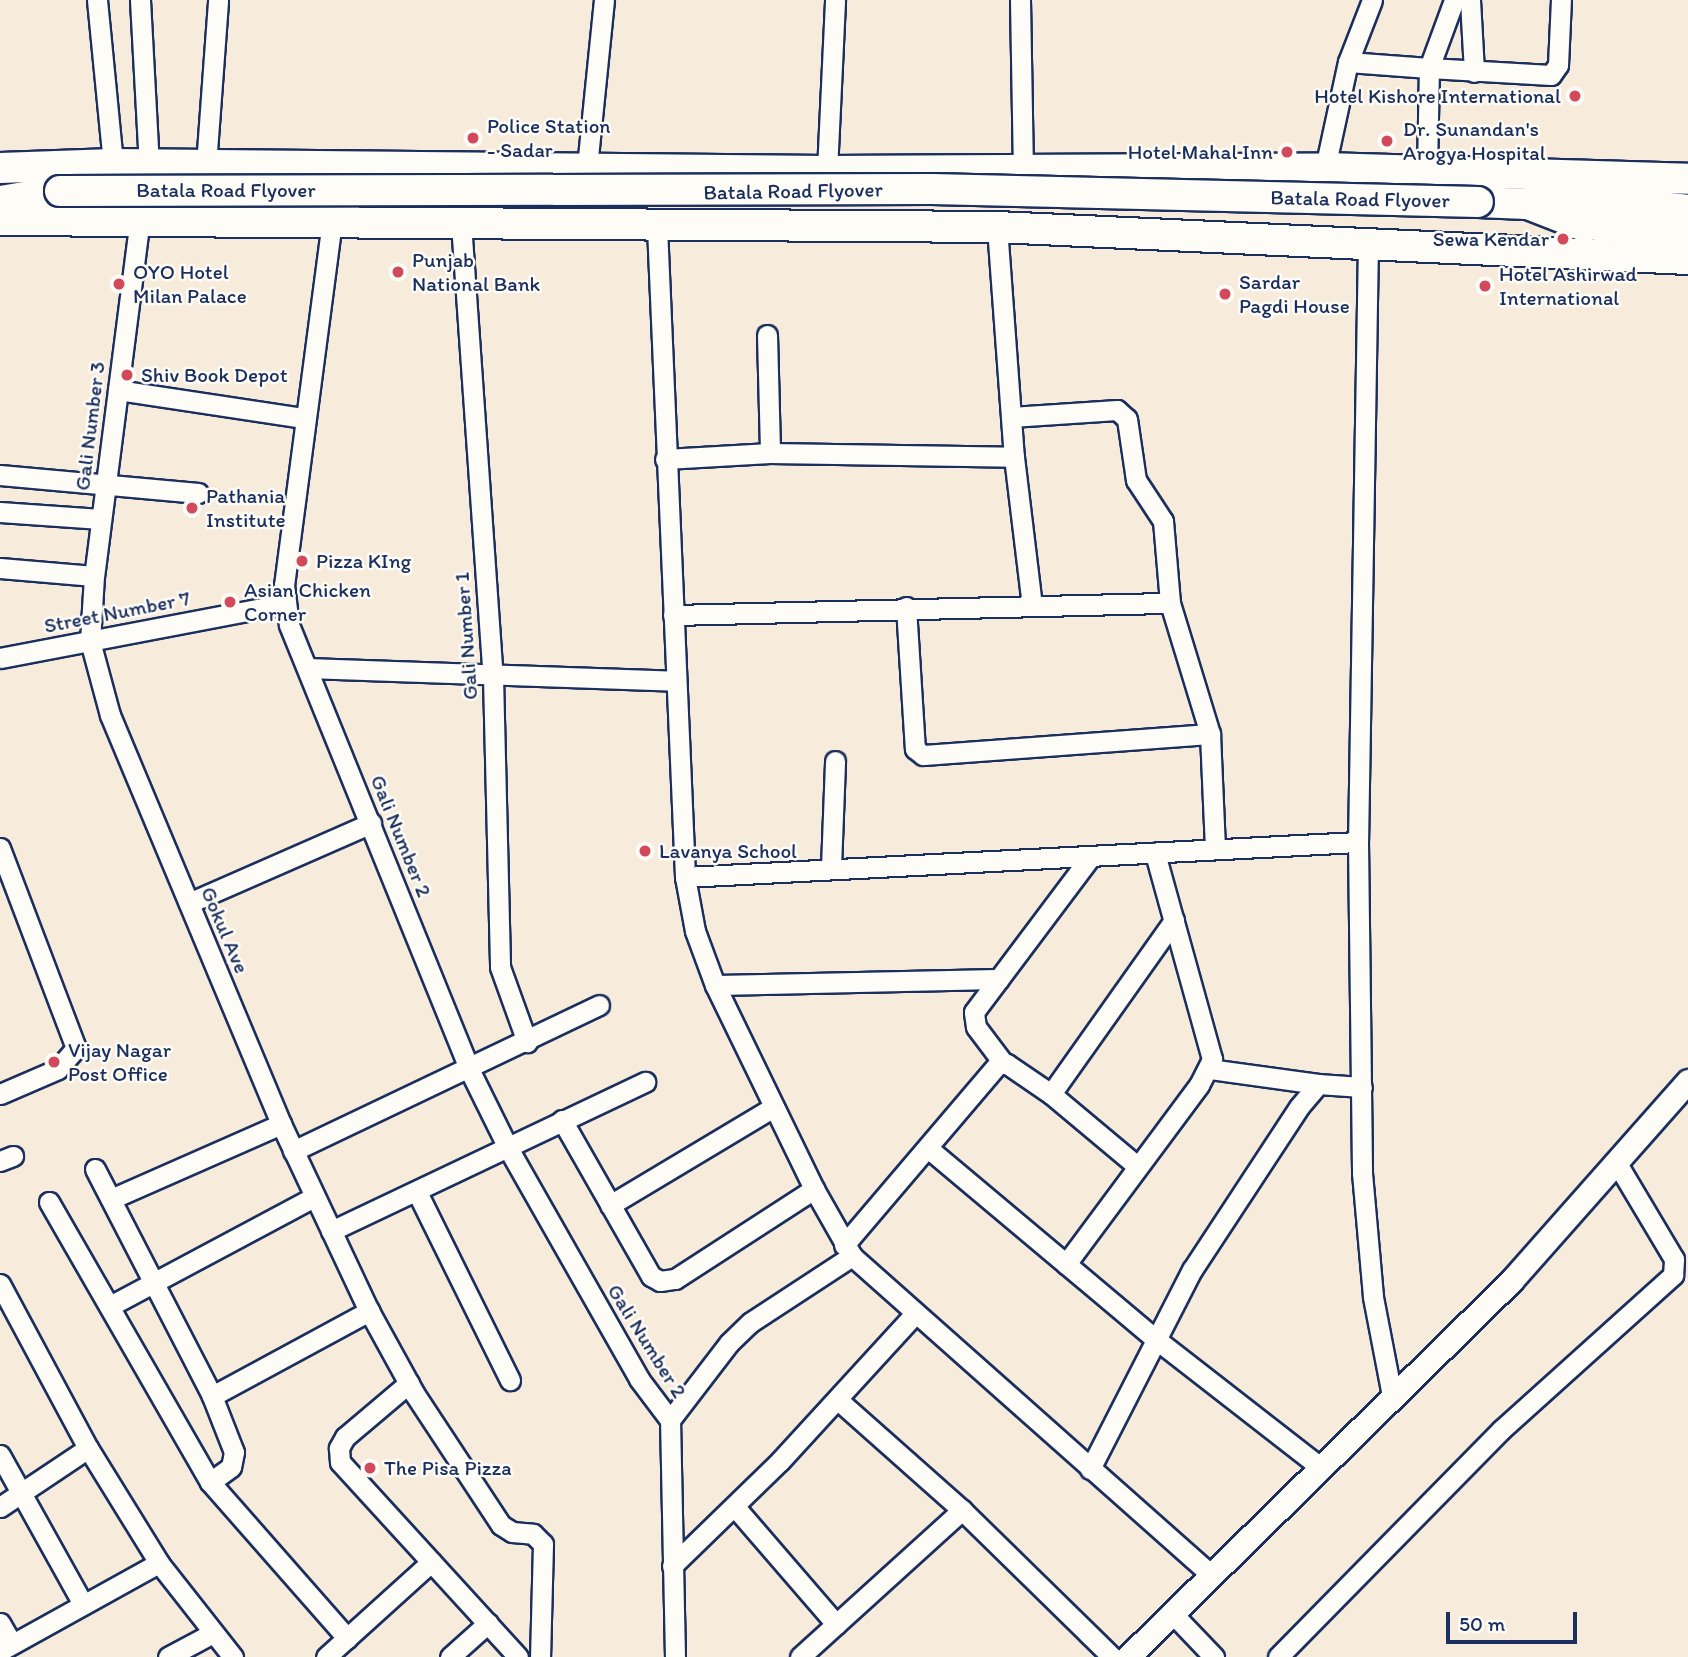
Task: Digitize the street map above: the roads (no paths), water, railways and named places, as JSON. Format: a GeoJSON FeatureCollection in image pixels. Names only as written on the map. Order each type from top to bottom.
{"type":"FeatureCollection","features":[{"type":"Feature","properties":{"kind":"main road"},"geometry":{"type":"LineString","coordinates":[[0,168],[113,164],[827,171],[1023,167],[1325,168],[1688,179]]}},
{"type":"Feature","properties":{"kind":"main road","name":"Batala Road Flyover"},"geometry":{"type":"LineString","coordinates":[[0,183],[60,191],[932,189],[1526,204]]}},
{"type":"Feature","properties":{"kind":"main road","name":"Batala Road Flyover"},"geometry":{"type":"LineString","coordinates":[[0,201],[60,191]]}},
{"type":"Feature","properties":{"kind":"main road"},"geometry":{"type":"LineString","coordinates":[[1526,204],[1572,198],[1688,209]]}},
{"type":"Feature","properties":{"kind":"main road"},"geometry":{"type":"LineString","coordinates":[[1526,204],[1609,239],[1688,259]]}},
{"type":"Feature","properties":{"kind":"main road"},"geometry":{"type":"LineString","coordinates":[[0,220],[140,218],[657,227],[998,227],[1368,242],[1609,239],[1688,230]]}},
{"type":"Feature","properties":{"kind":"street"},"geometry":{"type":"LineString","coordinates":[[97,0],[113,164]]}},
{"type":"Feature","properties":{"kind":"street"},"geometry":{"type":"LineString","coordinates":[[140,0],[149,166]]}},
{"type":"Feature","properties":{"kind":"street"},"geometry":{"type":"LineString","coordinates":[[206,164],[218,0]]}},
{"type":"Feature","properties":{"kind":"street"},"geometry":{"type":"LineString","coordinates":[[587,167],[604,0]]}},
{"type":"Feature","properties":{"kind":"street"},"geometry":{"type":"LineString","coordinates":[[827,171],[835,0]]}},
{"type":"Feature","properties":{"kind":"street"},"geometry":{"type":"LineString","coordinates":[[1020,0],[1023,167]]}},
{"type":"Feature","properties":{"kind":"street"},"geometry":{"type":"LineString","coordinates":[[1325,168],[1348,62],[1372,0]]}},
{"type":"Feature","properties":{"kind":"street"},"geometry":{"type":"LineString","coordinates":[[1427,171],[1429,68],[1454,0]]}},
{"type":"Feature","properties":{"kind":"street"},"geometry":{"type":"LineString","coordinates":[[1470,0],[1474,72]]}},
{"type":"Feature","properties":{"kind":"street"},"geometry":{"type":"LineString","coordinates":[[1348,62],[1474,72],[1554,72],[1560,0]]}},
{"type":"Feature","properties":{"kind":"street","name":"Gali Number 2"},"geometry":{"type":"LineString","coordinates":[[334,165],[332,221],[303,418],[284,604],[469,1069],[508,1148],[639,1379],[670,1420]]}},
{"type":"Feature","properties":{"kind":"street","name":"Gali Number 3"},"geometry":{"type":"LineString","coordinates":[[90,641],[94,576],[140,218]]}},
{"type":"Feature","properties":{"kind":"street","name":"Gali Number 1"},"geometry":{"type":"LineString","coordinates":[[461,223],[493,677],[500,967],[527,1042]]}},
{"type":"Feature","properties":{"kind":"street"},"geometry":{"type":"LineString","coordinates":[[657,227],[673,615],[673,681],[685,877],[695,931],[715,985],[814,1189],[848,1250],[914,1315],[1209,1573]]}},
{"type":"Feature","properties":{"kind":"street"},"geometry":{"type":"LineString","coordinates":[[998,227],[1014,457],[1032,605]]}},
{"type":"Feature","properties":{"kind":"street"},"geometry":{"type":"LineString","coordinates":[[1368,242],[1358,842],[1362,1087],[1367,1245],[1392,1396]]}},
{"type":"Feature","properties":{"kind":"street"},"geometry":{"type":"LineString","coordinates":[[766,335],[770,453]]}},
{"type":"Feature","properties":{"kind":"street"},"geometry":{"type":"LineString","coordinates":[[118,390],[303,418]]}},
{"type":"Feature","properties":{"kind":"street"},"geometry":{"type":"LineString","coordinates":[[1011,417],[1117,410],[1125,415],[1136,480],[1163,521],[1170,603],[1210,734],[1215,848]]}},
{"type":"Feature","properties":{"kind":"street"},"geometry":{"type":"LineString","coordinates":[[665,459],[770,453],[1014,457]]}},
{"type":"Feature","properties":{"kind":"street"},"geometry":{"type":"LineString","coordinates":[[0,475],[198,493]]}},
{"type":"Feature","properties":{"kind":"street"},"geometry":{"type":"LineString","coordinates":[[0,512],[101,519]]}},
{"type":"Feature","properties":{"kind":"street"},"geometry":{"type":"LineString","coordinates":[[0,568],[94,576]]}},
{"type":"Feature","properties":{"kind":"street"},"geometry":{"type":"LineString","coordinates":[[673,615],[906,607],[1170,603]]}},
{"type":"Feature","properties":{"kind":"street","name":"Street Number 7"},"geometry":{"type":"LineString","coordinates":[[0,658],[284,604]]}},
{"type":"Feature","properties":{"kind":"street"},"geometry":{"type":"LineString","coordinates":[[906,607],[915,748],[923,755],[1210,734]]}},
{"type":"Feature","properties":{"kind":"street","name":"Gokul Ave"},"geometry":{"type":"LineString","coordinates":[[90,641],[118,739],[281,1124],[369,1311],[409,1383],[501,1525],[512,1532],[533,1534],[543,1544],[540,1657]]}},
{"type":"Feature","properties":{"kind":"street"},"geometry":{"type":"LineString","coordinates":[[309,668],[493,677],[673,681]]}},
{"type":"Feature","properties":{"kind":"street"},"geometry":{"type":"LineString","coordinates":[[831,867],[835,761]]}},
{"type":"Feature","properties":{"kind":"street"},"geometry":{"type":"LineString","coordinates":[[189,903],[371,823]]}},
{"type":"Feature","properties":{"kind":"street"},"geometry":{"type":"LineString","coordinates":[[685,877],[831,867],[1358,842]]}},
{"type":"Feature","properties":{"kind":"street"},"geometry":{"type":"LineString","coordinates":[[0,848],[76,1048],[58,1069],[0,1094]]}},
{"type":"Feature","properties":{"kind":"street"},"geometry":{"type":"LineString","coordinates":[[1066,1264],[1209,1069],[1211,1051],[1155,853]]}},
{"type":"Feature","properties":{"kind":"street"},"geometry":{"type":"LineString","coordinates":[[1091,856],[973,1018],[1004,1064],[1051,1094],[1136,1166]]}},
{"type":"Feature","properties":{"kind":"street"},"geometry":{"type":"LineString","coordinates":[[1051,1094],[1174,920]]}},
{"type":"Feature","properties":{"kind":"street"},"geometry":{"type":"LineString","coordinates":[[715,985],[999,979]]}},
{"type":"Feature","properties":{"kind":"street"},"geometry":{"type":"LineString","coordinates":[[293,1151],[527,1042],[599,1005]]}},
{"type":"Feature","properties":{"kind":"street"},"geometry":{"type":"LineString","coordinates":[[676,1657],[670,1420],[720,1353],[751,1322],[848,1250],[992,1068],[1004,1064]]}},
{"type":"Feature","properties":{"kind":"street"},"geometry":{"type":"LineString","coordinates":[[1209,1069],[1318,1084],[1362,1087]]}},
{"type":"Feature","properties":{"kind":"street"},"geometry":{"type":"LineString","coordinates":[[1128,1657],[1209,1573],[1511,1281],[1618,1165],[1688,1081]]}},
{"type":"Feature","properties":{"kind":"street"},"geometry":{"type":"LineString","coordinates":[[331,1231],[645,1082]]}},
{"type":"Feature","properties":{"kind":"street"},"geometry":{"type":"LineString","coordinates":[[1090,1469],[1230,1206],[1318,1084]]}},
{"type":"Feature","properties":{"kind":"street"},"geometry":{"type":"LineString","coordinates":[[610,1205],[774,1107]]}},
{"type":"Feature","properties":{"kind":"street"},"geometry":{"type":"LineString","coordinates":[[562,1120],[651,1276],[666,1281],[814,1189]]}},
{"type":"Feature","properties":{"kind":"street"},"geometry":{"type":"LineString","coordinates":[[111,1199],[281,1124]]}},
{"type":"Feature","properties":{"kind":"street"},"geometry":{"type":"LineString","coordinates":[[929,1149],[1157,1340],[1319,1466]]}},
{"type":"Feature","properties":{"kind":"street"},"geometry":{"type":"LineString","coordinates":[[1278,1657],[1501,1430],[1673,1275],[1674,1259],[1618,1165]]}},
{"type":"Feature","properties":{"kind":"street"},"geometry":{"type":"LineString","coordinates":[[95,1169],[212,1396],[234,1460],[210,1482]]}},
{"type":"Feature","properties":{"kind":"street"},"geometry":{"type":"LineString","coordinates":[[416,1192],[510,1380]]}},
{"type":"Feature","properties":{"kind":"street"},"geometry":{"type":"LineString","coordinates":[[110,1306],[314,1197]]}},
{"type":"Feature","properties":{"kind":"street"},"geometry":{"type":"LineString","coordinates":[[49,1202],[210,1482],[347,1638]]}},
{"type":"Feature","properties":{"kind":"street"},"geometry":{"type":"LineString","coordinates":[[0,1284],[88,1448],[159,1563],[211,1634],[233,1657]]}},
{"type":"Feature","properties":{"kind":"street"},"geometry":{"type":"LineString","coordinates":[[212,1396],[369,1311]]}},
{"type":"Feature","properties":{"kind":"street"},"geometry":{"type":"LineString","coordinates":[[672,1566],[735,1507],[838,1400],[914,1315]]}},
{"type":"Feature","properties":{"kind":"street"},"geometry":{"type":"LineString","coordinates":[[409,1383],[345,1437],[339,1456],[346,1470],[518,1657]]}},
{"type":"Feature","properties":{"kind":"street"},"geometry":{"type":"LineString","coordinates":[[838,1400],[962,1510],[1112,1657]]}},
{"type":"Feature","properties":{"kind":"street"},"geometry":{"type":"LineString","coordinates":[[0,1507],[88,1448]]}},
{"type":"Feature","properties":{"kind":"street"},"geometry":{"type":"LineString","coordinates":[[0,1455],[23,1491],[83,1604]]}},
{"type":"Feature","properties":{"kind":"street"},"geometry":{"type":"LineString","coordinates":[[735,1507],[836,1623]]}},
{"type":"Feature","properties":{"kind":"street"},"geometry":{"type":"LineString","coordinates":[[800,1657],[962,1510]]}},
{"type":"Feature","properties":{"kind":"street"},"geometry":{"type":"LineString","coordinates":[[326,1657],[431,1562]]}},
{"type":"Feature","properties":{"kind":"street"},"geometry":{"type":"LineString","coordinates":[[0,1623],[6,1648],[159,1563]]}},
{"type":"Feature","properties":{"kind":"street"},"geometry":{"type":"LineString","coordinates":[[1172,1613],[1214,1657]]}},
{"type":"Feature","properties":{"kind":"street"},"geometry":{"type":"LineString","coordinates":[[450,1657],[488,1623]]}},
{"type":"Feature","properties":{"kind":"street"},"geometry":{"type":"LineString","coordinates":[[167,1657],[211,1634]]}},
{"type":"Feature","properties":{"kind":"place","name":"Hotel Kishore International"},"geometry":{"type":"Point","coordinates":[1575,96]}},
{"type":"Feature","properties":{"kind":"place","name":"Police Station - Sadar"},"geometry":{"type":"Point","coordinates":[473,138]}},
{"type":"Feature","properties":{"kind":"place","name":"Dr. Sunandan's Arogya Hospital"},"geometry":{"type":"Point","coordinates":[1387,141]}},
{"type":"Feature","properties":{"kind":"place","name":"Hotel Mahal Inn"},"geometry":{"type":"Point","coordinates":[1287,152]}},
{"type":"Feature","properties":{"kind":"place","name":"Sewa Kendar"},"geometry":{"type":"Point","coordinates":[1563,239]}},
{"type":"Feature","properties":{"kind":"place","name":"Punjab National Bank"},"geometry":{"type":"Point","coordinates":[398,272]}},
{"type":"Feature","properties":{"kind":"place","name":"OYO Hotel Milan Palace"},"geometry":{"type":"Point","coordinates":[119,284]}},
{"type":"Feature","properties":{"kind":"place","name":"Hotel Ashirwad International"},"geometry":{"type":"Point","coordinates":[1485,286]}},
{"type":"Feature","properties":{"kind":"place","name":"Sardar Pagdi House"},"geometry":{"type":"Point","coordinates":[1225,294]}},
{"type":"Feature","properties":{"kind":"place","name":"Shiv Book Depot"},"geometry":{"type":"Point","coordinates":[127,375]}},
{"type":"Feature","properties":{"kind":"place","name":"Pathania Institute"},"geometry":{"type":"Point","coordinates":[192,508]}},
{"type":"Feature","properties":{"kind":"place","name":"Pizza KIng"},"geometry":{"type":"Point","coordinates":[302,561]}},
{"type":"Feature","properties":{"kind":"place","name":"Asian Chicken Corner"},"geometry":{"type":"Point","coordinates":[230,602]}},
{"type":"Feature","properties":{"kind":"place","name":"Lavanya School"},"geometry":{"type":"Point","coordinates":[645,851]}},
{"type":"Feature","properties":{"kind":"place","name":"Vijay Nagar Post Office"},"geometry":{"type":"Point","coordinates":[54,1062]}},
{"type":"Feature","properties":{"kind":"place","name":"The Pisa Pizza"},"geometry":{"type":"Point","coordinates":[370,1468]}}]}
